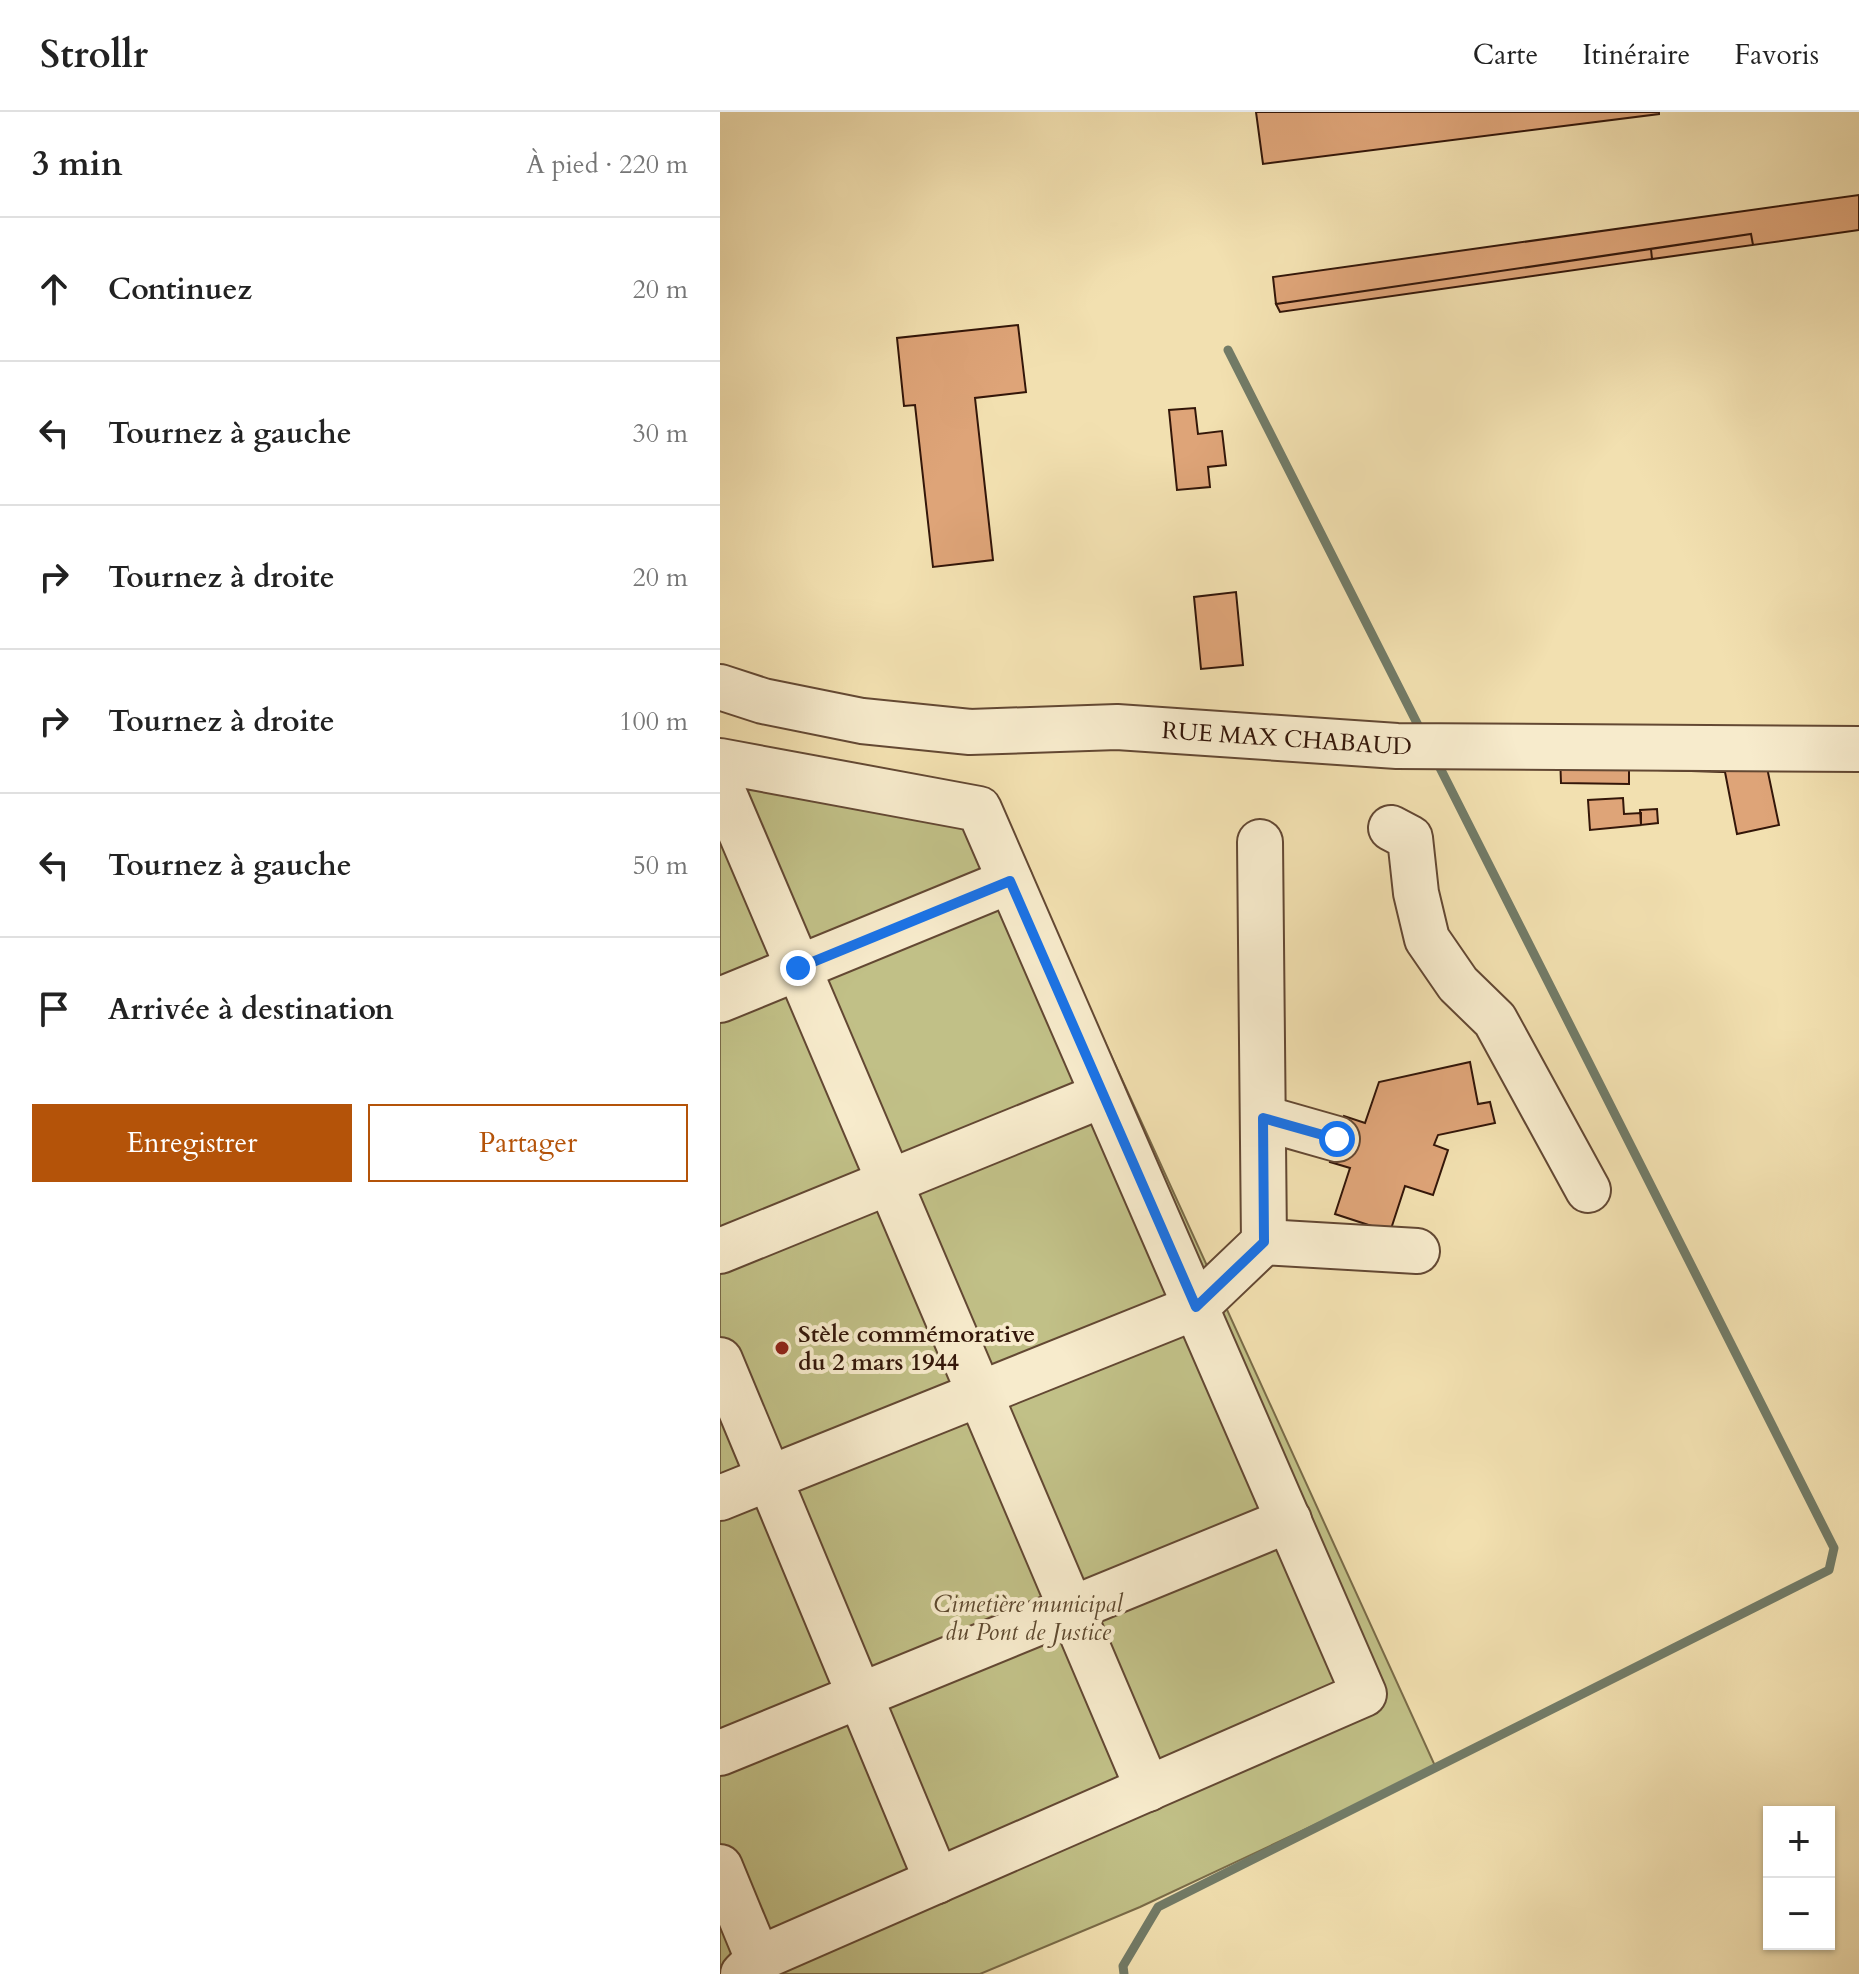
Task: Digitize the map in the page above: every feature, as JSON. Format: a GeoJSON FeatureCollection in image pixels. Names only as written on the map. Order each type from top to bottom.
{"type":"FeatureCollection","features":[{"type":"Feature","properties":{"kind":"street","name":"RUE MAX CHABAUD"},"geometry":{"type":"LineString","coordinates":[[720,687],[763,701],[862,721],[970,732],[1117,727],[1402,746],[1859,749]]}},
{"type":"Feature","properties":{"kind":"street"},"geometry":{"type":"LineString","coordinates":[[720,761],[979,809],[1364,1694],[937,1881],[750,1967],[720,1867]]}},
{"type":"Feature","properties":{"kind":"street"},"geometry":{"type":"LineString","coordinates":[[720,784],[1148,1789]]}},
{"type":"Feature","properties":{"kind":"street"},"geometry":{"type":"LineString","coordinates":[[1391,828],[1410,838],[1416,893],[1427,939],[1458,984],[1495,1020],[1588,1190]]}},
{"type":"Feature","properties":{"kind":"street"},"geometry":{"type":"LineString","coordinates":[[720,1498],[1196,1307],[1264,1242],[1260,842]]}},
{"type":"Feature","properties":{"kind":"street"},"geometry":{"type":"LineString","coordinates":[[720,1000],[1010,881]]}},
{"type":"Feature","properties":{"kind":"street"},"geometry":{"type":"LineString","coordinates":[[720,1251],[1103,1095]]}},
{"type":"Feature","properties":{"kind":"street"},"geometry":{"type":"LineString","coordinates":[[1263,1118],[1337,1139]]}},
{"type":"Feature","properties":{"kind":"street"},"geometry":{"type":"LineString","coordinates":[[1264,1242],[1417,1251]]}},
{"type":"Feature","properties":{"kind":"street"},"geometry":{"type":"LineString","coordinates":[[720,1360],[937,1881]]}},
{"type":"Feature","properties":{"kind":"street"},"geometry":{"type":"LineString","coordinates":[[720,1753],[1289,1520]]}},
{"type":"Feature","properties":{"kind":"green space","name":"Cimetière municipal du Pont de Justice"},"geometry":{"type":"Polygon","coordinates":[[[720,752],[996,803],[1436,1768],[1140,1907],[980,1974],[720,1974],[720,752]]]}},
{"type":"Feature","properties":{"kind":"building"},"geometry":{"type":"Polygon","coordinates":[[[1256,112],[1659,112],[1659,114],[1263,164],[1256,112]]]}},
{"type":"Feature","properties":{"kind":"building"},"geometry":{"type":"Polygon","coordinates":[[[1859,195],[1859,230],[1753,245],[1751,234],[1276,304],[1273,277],[1859,195]]]}},
{"type":"Feature","properties":{"kind":"building"},"geometry":{"type":"Polygon","coordinates":[[[1751,234],[1753,245],[1652,259],[1651,249],[1751,234]]]}},
{"type":"Feature","properties":{"kind":"building"},"geometry":{"type":"Polygon","coordinates":[[[1651,249],[1652,259],[1280,312],[1276,304],[1651,249]]]}},
{"type":"Feature","properties":{"kind":"building"},"geometry":{"type":"Polygon","coordinates":[[[1018,325],[1026,392],[975,398],[993,560],[933,567],[915,405],[904,406],[897,338],[1018,325]]]}},
{"type":"Feature","properties":{"kind":"building"},"geometry":{"type":"Polygon","coordinates":[[[1195,408],[1198,434],[1222,431],[1226,465],[1208,467],[1210,487],[1177,490],[1169,410],[1195,408]]]}},
{"type":"Feature","properties":{"kind":"building"},"geometry":{"type":"Polygon","coordinates":[[[1236,592],[1243,665],[1201,669],[1194,597],[1236,592]]]}},
{"type":"Feature","properties":{"kind":"building"},"geometry":{"type":"Polygon","coordinates":[[[1560,755],[1629,769],[1629,784],[1561,783],[1560,755]]]}},
{"type":"Feature","properties":{"kind":"building"},"geometry":{"type":"Polygon","coordinates":[[[1658,756],[1765,758],[1779,825],[1737,834],[1725,772],[1658,770],[1658,756]]]}},
{"type":"Feature","properties":{"kind":"building"},"geometry":{"type":"Polygon","coordinates":[[[1623,798],[1624,814],[1641,813],[1641,825],[1590,830],[1588,800],[1623,798]]]}},
{"type":"Feature","properties":{"kind":"building"},"geometry":{"type":"Polygon","coordinates":[[[1657,809],[1658,823],[1641,825],[1640,810],[1657,809]]]}},
{"type":"Feature","properties":{"kind":"building"},"geometry":{"type":"Polygon","coordinates":[[[1470,1062],[1478,1104],[1490,1102],[1495,1123],[1438,1135],[1434,1145],[1448,1150],[1433,1195],[1405,1186],[1390,1232],[1335,1214],[1350,1168],[1330,1162],[1344,1116],[1365,1123],[1379,1082],[1470,1062]]]}},
{"type":"Feature","properties":{"kind":"waterway"},"geometry":{"type":"LineString","coordinates":[[1228,350],[1422,733]]}},
{"type":"Feature","properties":{"kind":"waterway"},"geometry":{"type":"LineString","coordinates":[[1124,1974],[1123,1966],[1158,1907],[1829,1570],[1834,1548],[1436,760]]}},
{"type":"Feature","properties":{"kind":"place","name":"Stèle commémorative du 2 mars 1944"},"geometry":{"type":"Point","coordinates":[782,1348]}},
{"type":"Feature","properties":{"kind":"route"},"geometry":{"type":"LineString","coordinates":[[798,968],[1010,881],[1196,1307],[1264,1242],[1263,1118],[1337,1139]]}}]}
